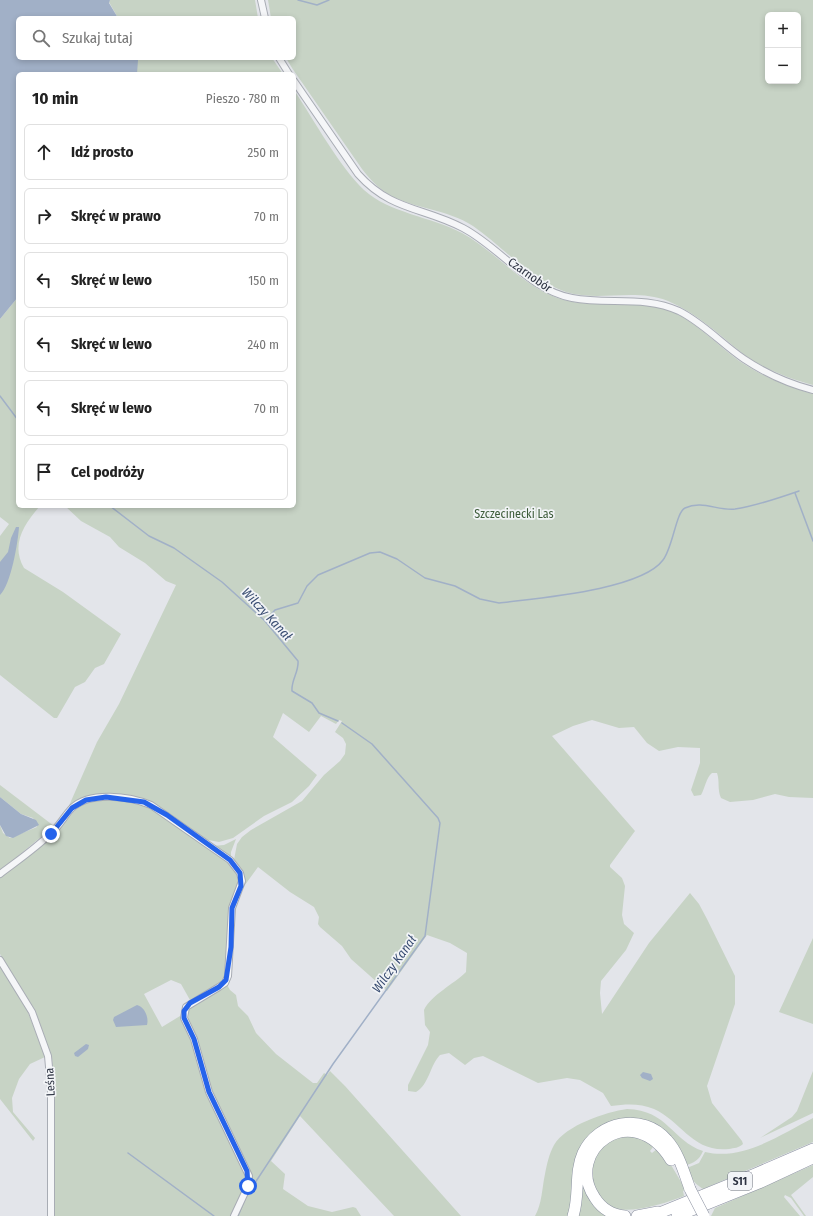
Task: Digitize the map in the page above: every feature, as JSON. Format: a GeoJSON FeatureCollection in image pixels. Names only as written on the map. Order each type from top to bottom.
{"type":"FeatureCollection","features":[{"type":"Feature","properties":{"kind":"highway"},"geometry":{"type":"LineString","coordinates":[[573,1216],[580,1163],[587,1145],[600,1132],[622,1124],[645,1126],[664,1137],[673,1148],[680,1162],[690,1189]]}},
{"type":"Feature","properties":{"kind":"highway"},"geometry":{"type":"LineString","coordinates":[[625,1216],[612,1213],[597,1202],[590,1189],[587,1177],[588,1162],[591,1154],[600,1143],[612,1135],[633,1131],[651,1137],[664,1149],[690,1189],[704,1216]]}},
{"type":"Feature","properties":{"kind":"highway","name":"S11"},"geometry":{"type":"LineString","coordinates":[[677,1214],[755,1174],[813,1148]]}},
{"type":"Feature","properties":{"kind":"highway","name":"S11"},"geometry":{"type":"LineString","coordinates":[[652,1216],[677,1214],[759,1183],[813,1158]]}},
{"type":"Feature","properties":{"kind":"highway"},"geometry":{"type":"LineString","coordinates":[[637,1216],[677,1214]]}},
{"type":"Feature","properties":{"kind":"street"},"geometry":{"type":"LineString","coordinates":[[261,0],[265,16]]}},
{"type":"Feature","properties":{"kind":"street"},"geometry":{"type":"LineString","coordinates":[[280,60],[288,72]]}},
{"type":"Feature","properties":{"kind":"street","name":"Czarnobór"},"geometry":{"type":"LineString","coordinates":[[296,84],[358,174],[371,187],[390,201],[463,228],[486,243],[533,280],[560,295],[589,300],[646,301],[678,311],[695,321],[744,359],[764,370],[813,390]]}},
{"type":"Feature","properties":{"kind":"street"},"geometry":{"type":"LineString","coordinates":[[0,874],[51,834],[72,808],[86,800],[106,797],[144,802],[151,805],[224,856],[237,868],[242,881],[232,908],[231,947],[226,980],[219,987],[190,1003],[184,1011],[184,1018],[194,1039],[209,1092],[247,1171],[248,1186],[234,1216]]}},
{"type":"Feature","properties":{"kind":"street","name":"Leśna"},"geometry":{"type":"LineString","coordinates":[[0,960],[32,1012],[48,1056],[50,1088],[51,1216]]}},
{"type":"Feature","properties":{"kind":"green space"},"geometry":{"type":"Polygon","coordinates":[[[110,0],[255,0],[258,16],[117,16],[109,2],[110,0]]]}},
{"type":"Feature","properties":{"kind":"green space"},"geometry":{"type":"Polygon","coordinates":[[[268,0],[813,0],[813,385],[785,376],[758,363],[742,353],[698,318],[668,301],[655,297],[630,295],[579,295],[553,287],[529,272],[484,234],[463,220],[442,212],[409,203],[388,194],[380,189],[362,169],[287,60],[296,60],[296,16],[271,16],[268,0]]]}},
{"type":"Feature","properties":{"kind":"green space"},"geometry":{"type":"Polygon","coordinates":[[[137,60],[273,60],[282,72],[137,72],[137,60]]]}},
{"type":"Feature","properties":{"kind":"green space","name":"Szczecinecki Las"},"geometry":{"type":"Polygon","coordinates":[[[296,93],[345,168],[364,190],[374,198],[398,209],[462,233],[487,250],[523,279],[550,295],[577,303],[644,305],[670,311],[699,328],[735,358],[760,374],[777,382],[813,394],[813,798],[789,797],[775,794],[753,800],[730,802],[721,798],[717,773],[712,773],[710,775],[701,795],[694,796],[691,790],[700,763],[700,748],[678,747],[659,751],[647,743],[634,727],[619,728],[592,720],[573,726],[552,736],[635,831],[610,865],[610,867],[622,878],[625,886],[622,915],[624,924],[634,933],[626,950],[601,981],[600,993],[602,1014],[649,943],[690,893],[699,904],[735,976],[735,1004],[707,1086],[712,1103],[743,1144],[729,1149],[717,1149],[706,1146],[688,1135],[663,1114],[654,1109],[633,1104],[611,1106],[603,1093],[580,1080],[567,1078],[538,1083],[483,1056],[474,1058],[465,1065],[449,1053],[440,1055],[424,1085],[416,1092],[408,1091],[408,1085],[428,1045],[430,1032],[425,1025],[424,1010],[432,999],[466,972],[467,953],[450,943],[427,935],[387,991],[351,959],[342,946],[320,927],[318,924],[319,917],[314,907],[290,892],[258,867],[242,889],[243,874],[234,860],[237,844],[242,837],[251,830],[302,801],[324,775],[340,761],[345,754],[346,744],[343,738],[335,732],[342,721],[339,720],[336,724],[321,716],[309,732],[283,713],[273,737],[317,775],[309,786],[292,802],[264,816],[233,838],[219,842],[203,839],[152,803],[114,795],[68,808],[97,742],[119,704],[176,585],[166,581],[145,563],[119,547],[110,537],[81,521],[67,508],[296,508],[296,93]]]}},
{"type":"Feature","properties":{"kind":"green space"},"geometry":{"type":"Polygon","coordinates":[[[16,299],[16,508],[38,508],[29,519],[21,534],[18,551],[20,559],[24,568],[63,592],[121,634],[104,664],[95,668],[85,682],[75,687],[57,718],[54,718],[0,675],[0,536],[9,524],[0,517],[0,319],[16,299]]]}},
{"type":"Feature","properties":{"kind":"green space"},"geometry":{"type":"Polygon","coordinates":[[[0,785],[54,826],[0,871],[0,825],[3,833],[10,838],[37,827],[33,818],[21,814],[0,797],[0,785]]]}},
{"type":"Feature","properties":{"kind":"green space"},"geometry":{"type":"Polygon","coordinates":[[[115,799],[146,805],[231,864],[237,871],[239,879],[226,973],[223,981],[218,986],[190,1000],[181,984],[171,980],[144,994],[162,1027],[180,1016],[190,1033],[207,1094],[242,1165],[246,1177],[246,1184],[233,1216],[54,1216],[54,1092],[52,1057],[35,1010],[0,954],[0,877],[56,832],[80,805],[92,800],[115,799]]]}},
{"type":"Feature","properties":{"kind":"green space"},"geometry":{"type":"Polygon","coordinates":[[[236,839],[231,852],[231,859],[212,846],[224,845],[236,839]]]}},
{"type":"Feature","properties":{"kind":"green space"},"geometry":{"type":"Polygon","coordinates":[[[813,938],[813,1024],[779,1012],[813,938]]]}},
{"type":"Feature","properties":{"kind":"green space"},"geometry":{"type":"Polygon","coordinates":[[[0,966],[26,1007],[45,1057],[30,1064],[19,1079],[12,1098],[13,1112],[35,1138],[33,1141],[0,1099],[0,966]]]}},
{"type":"Feature","properties":{"kind":"green space"},"geometry":{"type":"Polygon","coordinates":[[[226,983],[230,990],[236,995],[238,1006],[248,1016],[256,1033],[276,1054],[313,1083],[317,1083],[324,1073],[327,1075],[330,1071],[461,1216],[394,1216],[300,1116],[271,1161],[285,1174],[283,1189],[308,1206],[332,1212],[353,1207],[356,1208],[361,1216],[236,1216],[250,1183],[210,1090],[197,1040],[188,1021],[189,1007],[226,983]]]}},
{"type":"Feature","properties":{"kind":"green space"},"geometry":{"type":"Polygon","coordinates":[[[813,1071],[813,1113],[760,1138],[792,1117],[797,1111],[813,1071]]]}},
{"type":"Feature","properties":{"kind":"green space"},"geometry":{"type":"Polygon","coordinates":[[[627,1109],[641,1111],[661,1120],[684,1140],[703,1151],[700,1157],[696,1161],[685,1166],[675,1146],[600,1128],[570,1216],[535,1216],[540,1201],[549,1155],[554,1145],[560,1138],[568,1131],[598,1116],[627,1109]]]}},
{"type":"Feature","properties":{"kind":"green space"},"geometry":{"type":"Polygon","coordinates":[[[813,1118],[813,1142],[703,1189],[693,1180],[690,1175],[687,1168],[699,1163],[705,1152],[719,1154],[747,1150],[774,1139],[813,1118]]]}},
{"type":"Feature","properties":{"kind":"green space"},"geometry":{"type":"Polygon","coordinates":[[[624,1126],[641,1128],[657,1135],[669,1146],[674,1154],[676,1163],[660,1140],[640,1129],[621,1128],[605,1136],[592,1149],[585,1166],[585,1184],[593,1202],[612,1216],[576,1216],[584,1161],[589,1149],[596,1139],[607,1131],[624,1126]]]}},
{"type":"Feature","properties":{"kind":"green space"},"geometry":{"type":"Polygon","coordinates":[[[641,1136],[653,1147],[650,1151],[652,1153],[657,1149],[665,1155],[686,1190],[683,1191],[684,1196],[645,1208],[624,1210],[606,1206],[593,1188],[593,1157],[612,1138],[641,1136]]]}},
{"type":"Feature","properties":{"kind":"green space"},"geometry":{"type":"Polygon","coordinates":[[[813,1165],[813,1177],[791,1195],[806,1216],[804,1216],[791,1198],[785,1195],[784,1197],[800,1216],[711,1216],[715,1208],[813,1165]]]}},
{"type":"Feature","properties":{"kind":"water"},"geometry":{"type":"Polygon","coordinates":[[[0,0],[110,0],[109,3],[117,16],[16,16],[16,60],[138,60],[137,72],[16,72],[16,299],[0,319],[0,0]]]}},
{"type":"Feature","properties":{"kind":"water"},"geometry":{"type":"Polygon","coordinates":[[[16,527],[19,527],[11,573],[4,590],[0,595],[0,562],[8,552],[11,538],[16,527]]]}},
{"type":"Feature","properties":{"kind":"water"},"geometry":{"type":"Polygon","coordinates":[[[0,797],[21,814],[36,820],[39,825],[13,838],[6,836],[0,825],[0,797]]]}},
{"type":"Feature","properties":{"kind":"water"},"geometry":{"type":"Polygon","coordinates":[[[137,1005],[140,1006],[146,1013],[147,1025],[116,1027],[113,1020],[114,1017],[137,1005]]]}},
{"type":"Feature","properties":{"kind":"water"},"geometry":{"type":"Polygon","coordinates":[[[86,1044],[89,1045],[88,1049],[78,1057],[75,1056],[74,1053],[86,1044]]]}},
{"type":"Feature","properties":{"kind":"water"},"geometry":{"type":"Polygon","coordinates":[[[643,1072],[651,1074],[653,1079],[650,1081],[642,1078],[640,1075],[643,1072]]]}},
{"type":"Feature","properties":{"kind":"waterway"},"geometry":{"type":"LineString","coordinates":[[298,0],[317,5],[329,0]]}},
{"type":"Feature","properties":{"kind":"waterway","name":"Wilczy Kanał"},"geometry":{"type":"LineString","coordinates":[[0,396],[16,417]]}},
{"type":"Feature","properties":{"kind":"waterway"},"geometry":{"type":"LineString","coordinates":[[265,621],[275,610],[298,603],[307,586],[318,575],[370,553],[380,552],[397,559],[425,578],[455,586],[480,599],[499,603],[562,595],[612,585],[634,579],[651,570],[663,560],[679,516],[685,508],[698,505],[722,509],[743,508],[799,491]]}},
{"type":"Feature","properties":{"kind":"waterway"},"geometry":{"type":"LineString","coordinates":[[795,493],[813,541]]}},
{"type":"Feature","properties":{"kind":"waterway","name":"Wilczy Kanał"},"geometry":{"type":"LineString","coordinates":[[113,508],[149,536],[174,548],[222,582],[265,621],[298,661],[292,691],[312,703],[319,713],[338,721]]}},
{"type":"Feature","properties":{"kind":"waterway","name":"Wilczy Kanał"},"geometry":{"type":"LineString","coordinates":[[247,1195],[333,1064],[425,936],[440,823],[438,818],[372,744],[342,723]]}},
{"type":"Feature","properties":{"kind":"waterway"},"geometry":{"type":"LineString","coordinates":[[128,1153],[214,1216]]}},
{"type":"Feature","properties":{"kind":"waterway","name":"Wilczy Kanał"},"geometry":{"type":"LineString","coordinates":[[238,1216],[245,1199]]}},
{"type":"Feature","properties":{"kind":"route"},"geometry":{"type":"LineString","coordinates":[[51,834],[72,808],[86,800],[106,797],[144,802],[167,815],[230,860],[240,873],[242,877],[241,886],[233,902],[232,908],[231,947],[228,976],[225,983],[190,1003],[184,1011],[184,1018],[193,1035],[204,1078],[214,1105],[247,1171],[249,1181],[248,1186]]}}]}
